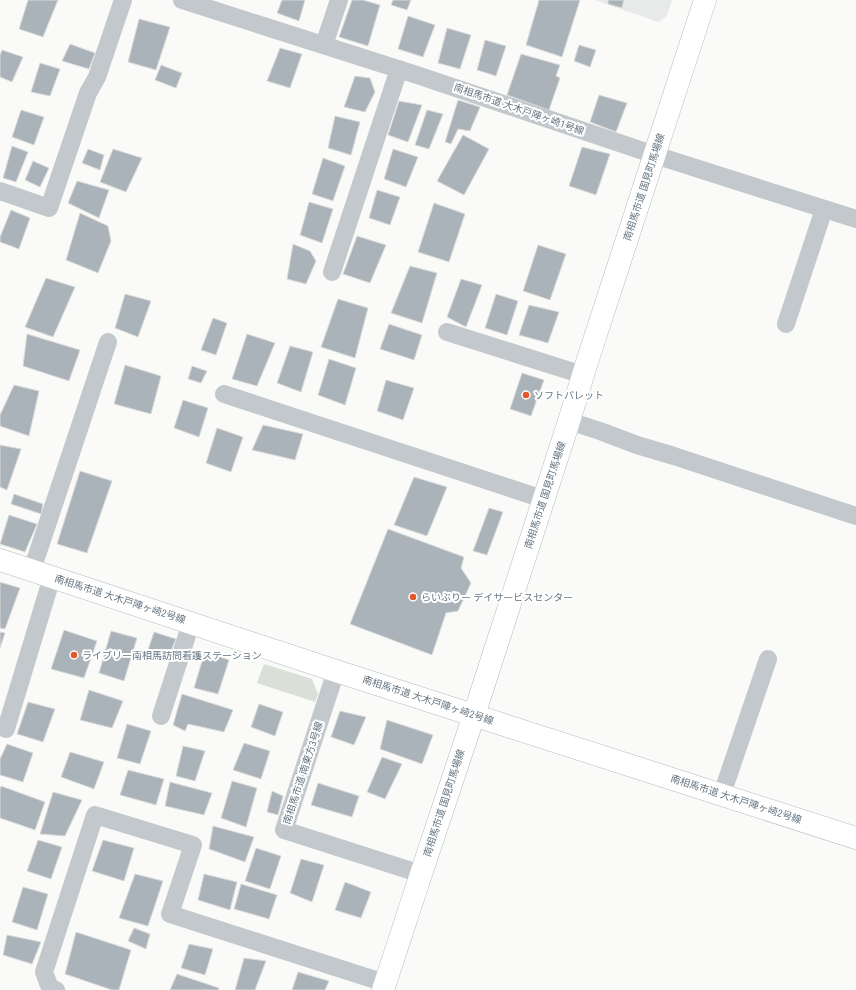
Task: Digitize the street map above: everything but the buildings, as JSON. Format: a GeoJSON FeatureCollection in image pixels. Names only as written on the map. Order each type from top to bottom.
{"type":"FeatureCollection","features":[{"type":"Feature","properties":{"kind":"street"},"geometry":{"type":"LineString","coordinates":[[0,191],[49,208],[88,93],[97,77],[123,0]]}},
{"type":"Feature","properties":{"kind":"street","name":"南相馬市道 大木戸陣ヶ崎1号線"},"geometry":{"type":"LineString","coordinates":[[182,0],[398,69],[655,155],[856,219]]}},
{"type":"Feature","properties":{"kind":"street"},"geometry":{"type":"LineString","coordinates":[[324,45],[339,0]]}},
{"type":"Feature","properties":{"kind":"street","name":"南相馬市道 国見町馬場線"},"geometry":{"type":"LineString","coordinates":[[384,987],[474,715],[705,0]]}},
{"type":"Feature","properties":{"kind":"street"},"geometry":{"type":"LineString","coordinates":[[332,272],[398,69]]}},
{"type":"Feature","properties":{"kind":"street"},"geometry":{"type":"LineString","coordinates":[[786,324],[824,209]]}},
{"type":"Feature","properties":{"kind":"street"},"geometry":{"type":"LineString","coordinates":[[447,332],[584,374]]}},
{"type":"Feature","properties":{"kind":"street"},"geometry":{"type":"LineString","coordinates":[[32,570],[108,342]]}},
{"type":"Feature","properties":{"kind":"street"},"geometry":{"type":"LineString","coordinates":[[224,394],[544,499]]}},
{"type":"Feature","properties":{"kind":"street"},"geometry":{"type":"LineString","coordinates":[[569,420],[637,445],[856,516]]}},
{"type":"Feature","properties":{"kind":"street","name":"南相馬市道 大木戸陣ヶ崎2号線"},"geometry":{"type":"LineString","coordinates":[[0,560],[336,671],[856,838]]}},
{"type":"Feature","properties":{"kind":"street"},"geometry":{"type":"LineString","coordinates":[[6,729],[52,577]]}},
{"type":"Feature","properties":{"kind":"street"},"geometry":{"type":"LineString","coordinates":[[161,716],[191,623]]}},
{"type":"Feature","properties":{"kind":"street"},"geometry":{"type":"LineString","coordinates":[[722,794],[768,659]]}},
{"type":"Feature","properties":{"kind":"street","name":"南相馬市道 南東方3号線"},"geometry":{"type":"LineString","coordinates":[[336,671],[284,830],[421,874]]}},
{"type":"Feature","properties":{"kind":"street"},"geometry":{"type":"LineString","coordinates":[[56,990],[50,988],[44,972],[96,815],[193,845],[170,914],[384,987]]}},
{"type":"Feature","properties":{"kind":"shaded area"},"geometry":{"type":"Polygon","coordinates":[[[595,0],[672,0],[666,17],[658,22],[595,0]]]}},
{"type":"Feature","properties":{"kind":"shaded area"},"geometry":{"type":"Polygon","coordinates":[[[264,664],[312,679],[318,694],[315,702],[257,683],[264,664]]]}},
{"type":"Feature","properties":{"kind":"place","name":"ソフトパレット"},"geometry":{"type":"Point","coordinates":[526,395]}},
{"type":"Feature","properties":{"kind":"place","name":"らいぶりー デイサービスセンター"},"geometry":{"type":"Point","coordinates":[413,597]}},
{"type":"Feature","properties":{"kind":"place","name":"ライブリー南相馬訪問看護ステーション"},"geometry":{"type":"Point","coordinates":[74,655]}}]}
